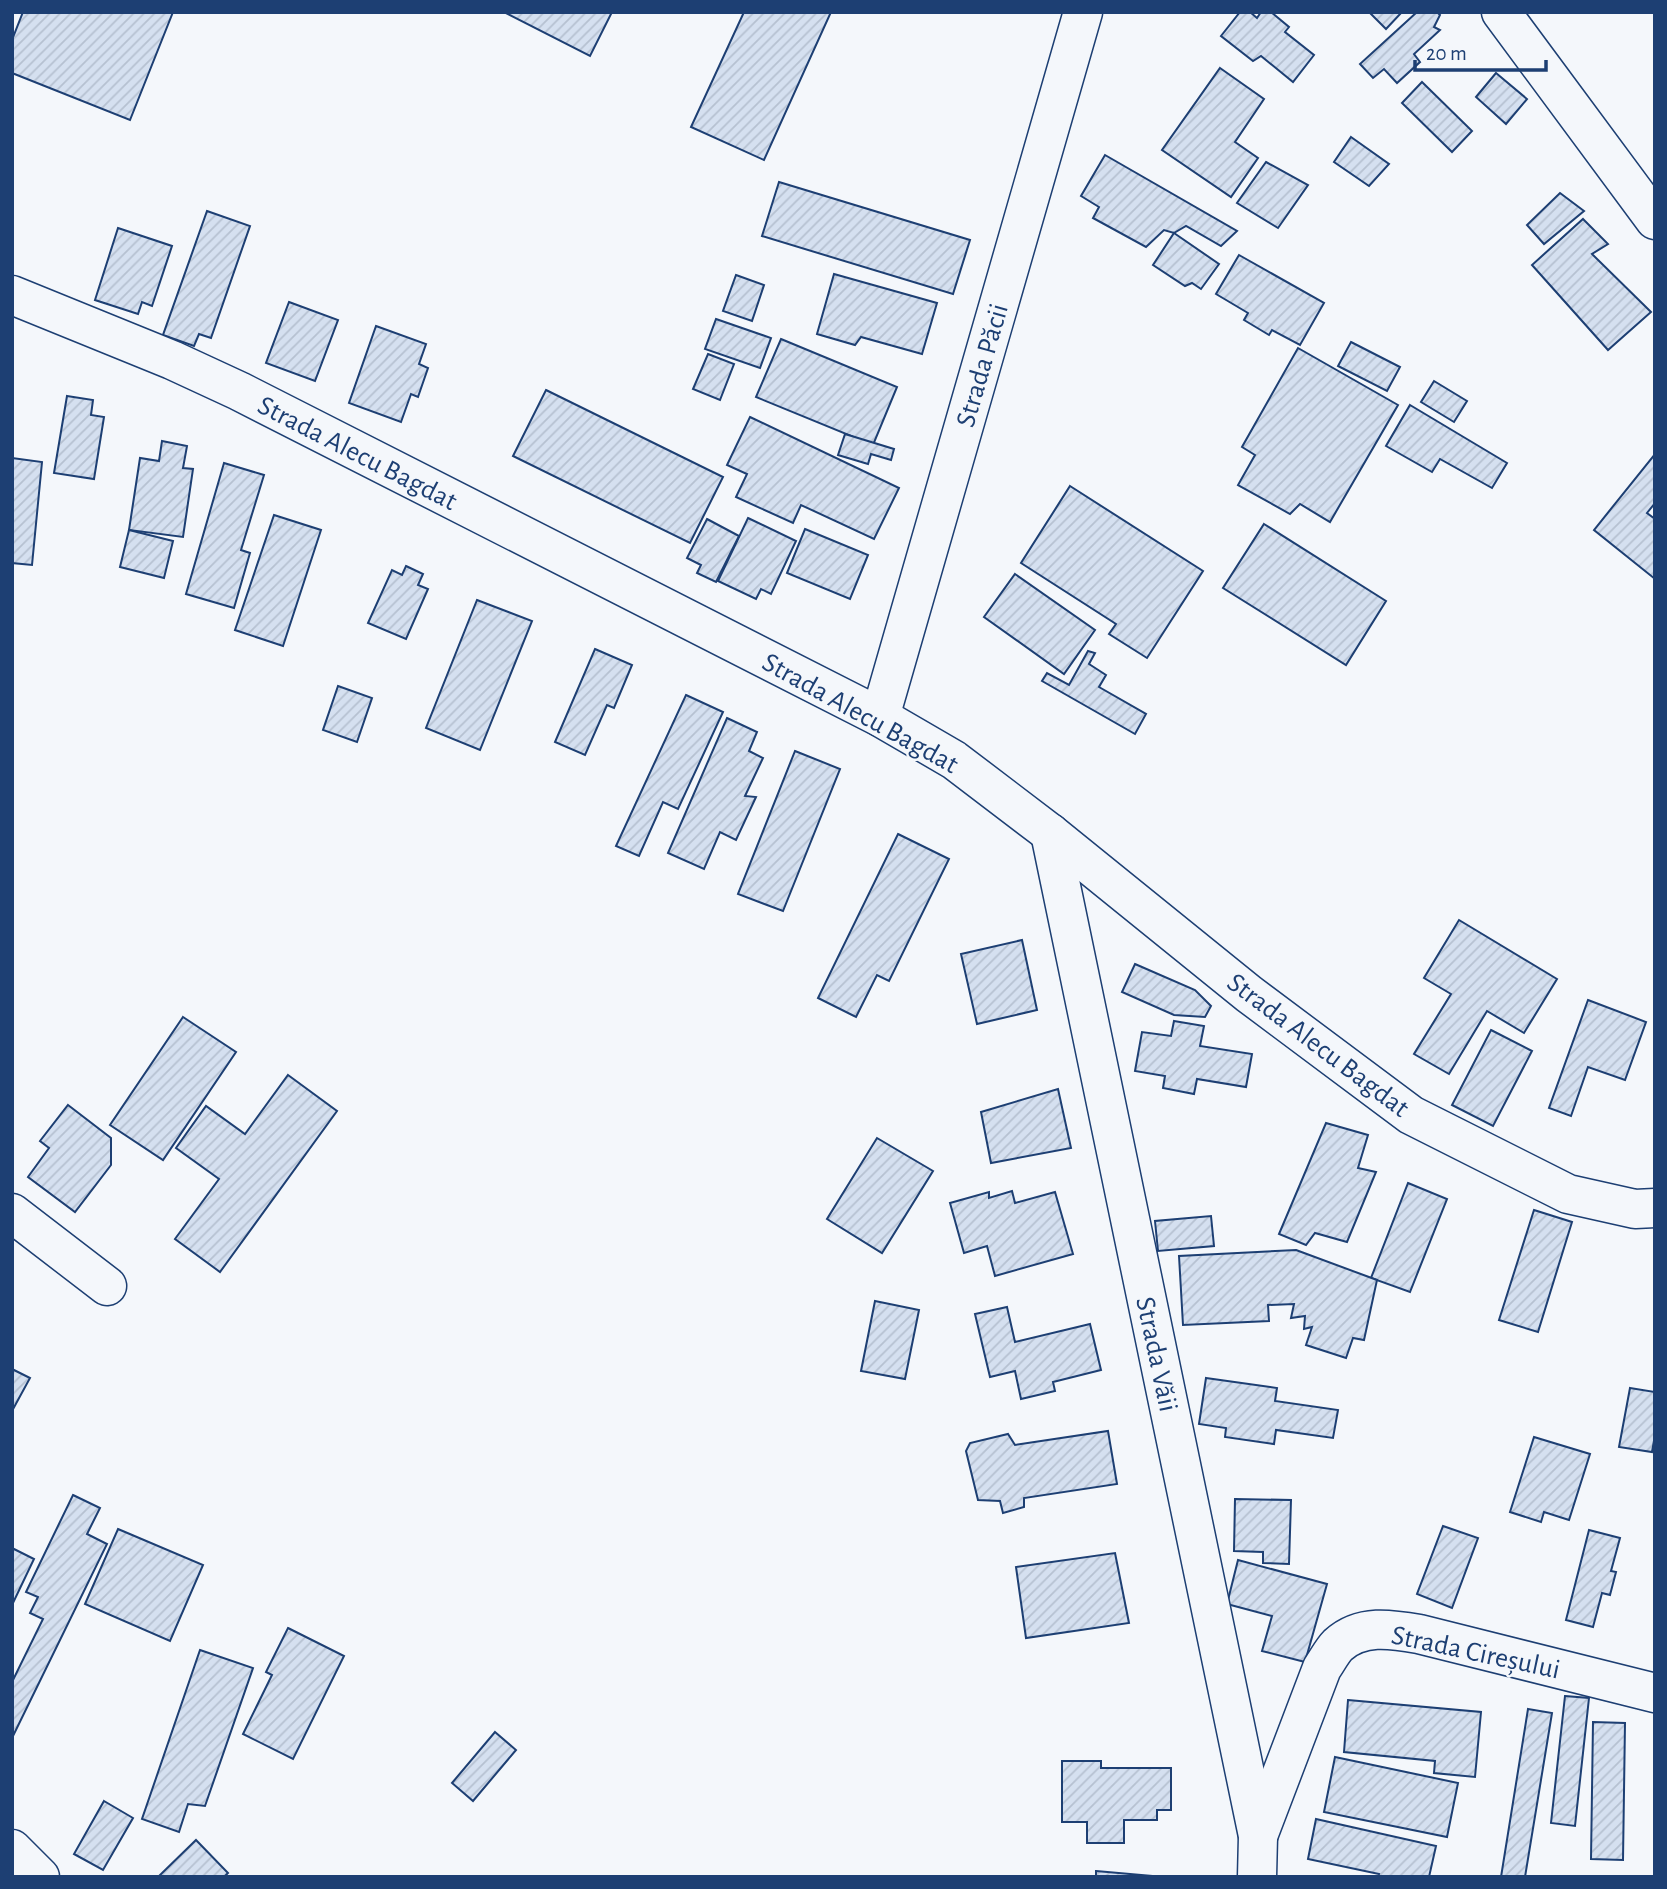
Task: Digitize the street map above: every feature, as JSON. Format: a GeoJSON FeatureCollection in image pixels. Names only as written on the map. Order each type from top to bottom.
{"type":"FeatureCollection","features":[{"type":"Feature","properties":{"kind":"street","name":"Strada Păcii"},"geometry":{"type":"LineString","coordinates":[[880,717],[1083,12]]}},
{"type":"Feature","properties":{"kind":"street"},"geometry":{"type":"LineString","coordinates":[[1501,12],[1655,220]]}},
{"type":"Feature","properties":{"kind":"street","name":"Strada Alecu Bagdat"},"geometry":{"type":"LineString","coordinates":[[12,295],[172,360],[239,391],[880,717],[954,760],[1050,832],[1249,994],[1411,1115],[1568,1194],[1635,1209],[1655,1208]]}},
{"type":"Feature","properties":{"kind":"street","name":"Strada Văii"},"geometry":{"type":"LineString","coordinates":[[1050,832],[1258,1836],[1257,1877]]}},
{"type":"Feature","properties":{"kind":"street"},"geometry":{"type":"LineString","coordinates":[[12,1213],[107,1286]]}},
{"type":"Feature","properties":{"kind":"street","name":"Strada Cireșului"},"geometry":{"type":"LineString","coordinates":[[1258,1836],[1322,1668],[1337,1646],[1356,1633],[1388,1628],[1419,1634],[1655,1693]]}},
{"type":"Feature","properties":{"kind":"street"},"geometry":{"type":"LineString","coordinates":[[12,1849],[40,1877]]}},
{"type":"Feature","properties":{"kind":"building"},"geometry":{"type":"Polygon","coordinates":[[[23,12],[173,12],[130,120],[12,73],[12,40],[23,12]]]}},
{"type":"Feature","properties":{"kind":"building"},"geometry":{"type":"Polygon","coordinates":[[[504,12],[612,12],[590,56],[504,12]]]}},
{"type":"Feature","properties":{"kind":"building"},"geometry":{"type":"Polygon","coordinates":[[[744,12],[831,12],[764,160],[691,127],[744,12]]]}},
{"type":"Feature","properties":{"kind":"building"},"geometry":{"type":"Polygon","coordinates":[[[1240,12],[1250,12],[1257,18],[1261,12],[1271,12],[1289,27],[1285,32],[1314,55],[1293,82],[1261,56],[1253,61],[1221,36],[1240,12]]]}},
{"type":"Feature","properties":{"kind":"building"},"geometry":{"type":"Polygon","coordinates":[[[1369,12],[1402,12],[1386,29],[1369,12]]]}},
{"type":"Feature","properties":{"kind":"building"},"geometry":{"type":"Polygon","coordinates":[[[1417,12],[1437,12],[1440,15],[1434,27],[1440,30],[1414,54],[1420,62],[1397,83],[1384,69],[1373,78],[1360,64],[1417,12]]]}},
{"type":"Feature","properties":{"kind":"building"},"geometry":{"type":"Polygon","coordinates":[[[1220,68],[1264,99],[1235,142],[1258,158],[1231,197],[1162,150],[1220,68]]]}},
{"type":"Feature","properties":{"kind":"building"},"geometry":{"type":"Polygon","coordinates":[[[1496,73],[1527,99],[1506,124],[1476,97],[1496,73]]]}},
{"type":"Feature","properties":{"kind":"building"},"geometry":{"type":"Polygon","coordinates":[[[1422,82],[1472,131],[1452,152],[1402,103],[1422,82]]]}},
{"type":"Feature","properties":{"kind":"building"},"geometry":{"type":"Polygon","coordinates":[[[1351,137],[1389,164],[1369,186],[1334,162],[1351,137]]]}},
{"type":"Feature","properties":{"kind":"building"},"geometry":{"type":"Polygon","coordinates":[[[1105,155],[1237,231],[1221,246],[1186,226],[1174,233],[1164,230],[1146,247],[1093,218],[1099,207],[1081,196],[1105,155]]]}},
{"type":"Feature","properties":{"kind":"building"},"geometry":{"type":"Polygon","coordinates":[[[1266,162],[1308,185],[1278,228],[1237,203],[1266,162]]]}},
{"type":"Feature","properties":{"kind":"building"},"geometry":{"type":"Polygon","coordinates":[[[779,182],[970,240],[953,294],[762,236],[779,182]]]}},
{"type":"Feature","properties":{"kind":"building"},"geometry":{"type":"Polygon","coordinates":[[[1560,193],[1584,211],[1544,244],[1527,225],[1560,193]]]}},
{"type":"Feature","properties":{"kind":"building"},"geometry":{"type":"Polygon","coordinates":[[[207,211],[250,226],[211,338],[199,334],[194,346],[163,335],[207,211]]]}},
{"type":"Feature","properties":{"kind":"building"},"geometry":{"type":"Polygon","coordinates":[[[1583,219],[1608,244],[1592,254],[1651,312],[1608,350],[1532,265],[1583,219]]]}},
{"type":"Feature","properties":{"kind":"building"},"geometry":{"type":"Polygon","coordinates":[[[118,228],[172,246],[152,306],[142,302],[138,314],[95,300],[118,228]]]}},
{"type":"Feature","properties":{"kind":"building"},"geometry":{"type":"Polygon","coordinates":[[[1174,233],[1219,264],[1201,289],[1192,283],[1185,286],[1153,265],[1174,233]]]}},
{"type":"Feature","properties":{"kind":"building"},"geometry":{"type":"Polygon","coordinates":[[[1239,255],[1324,303],[1300,345],[1272,330],[1269,335],[1244,320],[1248,313],[1216,294],[1239,255]]]}},
{"type":"Feature","properties":{"kind":"building"},"geometry":{"type":"Polygon","coordinates":[[[834,274],[937,303],[922,354],[861,337],[855,345],[817,334],[834,274]]]}},
{"type":"Feature","properties":{"kind":"building"},"geometry":{"type":"Polygon","coordinates":[[[736,275],[764,285],[752,321],[723,311],[736,275]]]}},
{"type":"Feature","properties":{"kind":"building"},"geometry":{"type":"Polygon","coordinates":[[[289,302],[338,320],[315,381],[266,363],[289,302]]]}},
{"type":"Feature","properties":{"kind":"building"},"geometry":{"type":"Polygon","coordinates":[[[716,319],[771,338],[760,368],[705,349],[716,319]]]}},
{"type":"Feature","properties":{"kind":"building"},"geometry":{"type":"Polygon","coordinates":[[[376,326],[426,344],[419,364],[428,368],[418,397],[411,394],[401,422],[349,403],[376,326]]]}},
{"type":"Feature","properties":{"kind":"building"},"geometry":{"type":"Polygon","coordinates":[[[781,339],[897,387],[873,445],[756,397],[781,339]]]}},
{"type":"Feature","properties":{"kind":"building"},"geometry":{"type":"Polygon","coordinates":[[[1351,342],[1400,367],[1387,391],[1338,366],[1351,342]]]}},
{"type":"Feature","properties":{"kind":"building"},"geometry":{"type":"Polygon","coordinates":[[[1298,348],[1398,405],[1330,522],[1300,504],[1290,514],[1238,485],[1255,455],[1242,447],[1298,348]]]}},
{"type":"Feature","properties":{"kind":"building"},"geometry":{"type":"Polygon","coordinates":[[[708,354],[734,364],[720,400],[693,389],[708,354]]]}},
{"type":"Feature","properties":{"kind":"building"},"geometry":{"type":"Polygon","coordinates":[[[1434,381],[1467,401],[1454,422],[1421,402],[1434,381]]]}},
{"type":"Feature","properties":{"kind":"building"},"geometry":{"type":"Polygon","coordinates":[[[546,390],[723,477],[690,543],[513,456],[546,390]]]}},
{"type":"Feature","properties":{"kind":"building"},"geometry":{"type":"Polygon","coordinates":[[[67,396],[93,400],[91,415],[104,417],[94,479],[54,473],[67,396]]]}},
{"type":"Feature","properties":{"kind":"building"},"geometry":{"type":"Polygon","coordinates":[[[1410,405],[1507,463],[1492,488],[1440,459],[1432,472],[1386,446],[1410,405]]]}},
{"type":"Feature","properties":{"kind":"building"},"geometry":{"type":"Polygon","coordinates":[[[750,417],[899,488],[874,539],[801,505],[793,523],[736,497],[747,474],[727,465],[750,417]]]}},
{"type":"Feature","properties":{"kind":"building"},"geometry":{"type":"Polygon","coordinates":[[[845,434],[894,449],[891,460],[871,454],[868,464],[838,455],[845,434]]]}},
{"type":"Feature","properties":{"kind":"building"},"geometry":{"type":"Polygon","coordinates":[[[162,441],[187,446],[183,468],[193,469],[183,537],[129,530],[140,458],[159,461],[162,441]]]}},
{"type":"Feature","properties":{"kind":"building"},"geometry":{"type":"Polygon","coordinates":[[[1655,454],[1655,503],[1647,513],[1655,519],[1655,579],[1594,530],[1655,454]]]}},
{"type":"Feature","properties":{"kind":"building"},"geometry":{"type":"Polygon","coordinates":[[[12,458],[42,462],[32,565],[12,563],[12,458]]]}},
{"type":"Feature","properties":{"kind":"building"},"geometry":{"type":"Polygon","coordinates":[[[224,463],[264,475],[241,550],[250,553],[234,608],[186,594],[224,463]]]}},
{"type":"Feature","properties":{"kind":"building"},"geometry":{"type":"Polygon","coordinates":[[[1070,486],[1203,571],[1147,658],[1109,634],[1116,624],[1021,563],[1070,486]]]}},
{"type":"Feature","properties":{"kind":"building"},"geometry":{"type":"Polygon","coordinates":[[[274,515],[321,530],[283,646],[235,630],[274,515]]]}},
{"type":"Feature","properties":{"kind":"building"},"geometry":{"type":"Polygon","coordinates":[[[748,518],[796,541],[771,594],[761,589],[756,599],[718,581],[748,518]]]}},
{"type":"Feature","properties":{"kind":"building"},"geometry":{"type":"Polygon","coordinates":[[[707,519],[739,536],[716,582],[697,573],[701,565],[687,558],[707,519]]]}},
{"type":"Feature","properties":{"kind":"building"},"geometry":{"type":"Polygon","coordinates":[[[1264,524],[1386,601],[1346,665],[1223,588],[1264,524]]]}},
{"type":"Feature","properties":{"kind":"building"},"geometry":{"type":"Polygon","coordinates":[[[805,529],[868,555],[850,599],[787,573],[805,529]]]}},
{"type":"Feature","properties":{"kind":"building"},"geometry":{"type":"Polygon","coordinates":[[[129,530],[173,541],[164,578],[120,567],[129,530]]]}},
{"type":"Feature","properties":{"kind":"building"},"geometry":{"type":"Polygon","coordinates":[[[406,566],[423,574],[418,585],[428,589],[406,639],[368,623],[392,570],[402,575],[406,566]]]}},
{"type":"Feature","properties":{"kind":"building"},"geometry":{"type":"Polygon","coordinates":[[[1015,574],[1095,630],[1064,674],[984,617],[1015,574]]]}},
{"type":"Feature","properties":{"kind":"building"},"geometry":{"type":"Polygon","coordinates":[[[477,600],[532,621],[480,750],[426,728],[477,600]]]}},
{"type":"Feature","properties":{"kind":"building"},"geometry":{"type":"Polygon","coordinates":[[[595,649],[632,665],[614,708],[607,705],[585,755],[555,742],[595,649]]]}},
{"type":"Feature","properties":{"kind":"building"},"geometry":{"type":"Polygon","coordinates":[[[1088,651],[1095,653],[1089,664],[1106,675],[1099,687],[1146,714],[1135,734],[1042,681],[1047,673],[1069,685],[1088,651]]]}},
{"type":"Feature","properties":{"kind":"building"},"geometry":{"type":"Polygon","coordinates":[[[338,686],[372,698],[357,742],[323,730],[338,686]]]}},
{"type":"Feature","properties":{"kind":"building"},"geometry":{"type":"Polygon","coordinates":[[[686,695],[723,712],[678,809],[663,802],[639,856],[616,846],[686,695]]]}},
{"type":"Feature","properties":{"kind":"building"},"geometry":{"type":"Polygon","coordinates":[[[727,718],[757,732],[749,751],[763,758],[745,796],[756,797],[736,840],[720,832],[704,869],[668,853],[727,718]]]}},
{"type":"Feature","properties":{"kind":"building"},"geometry":{"type":"Polygon","coordinates":[[[795,751],[840,769],[783,911],[738,894],[795,751]]]}},
{"type":"Feature","properties":{"kind":"building"},"geometry":{"type":"Polygon","coordinates":[[[898,834],[949,859],[889,981],[877,975],[856,1017],[818,998],[898,834]]]}},
{"type":"Feature","properties":{"kind":"building"},"geometry":{"type":"Polygon","coordinates":[[[1459,920],[1557,979],[1524,1033],[1487,1011],[1449,1074],[1414,1054],[1451,994],[1424,978],[1459,920]]]}},
{"type":"Feature","properties":{"kind":"building"},"geometry":{"type":"Polygon","coordinates":[[[1022,940],[1037,1010],[977,1024],[961,954],[1022,940]]]}},
{"type":"Feature","properties":{"kind":"building"},"geometry":{"type":"Polygon","coordinates":[[[1135,964],[1195,990],[1211,1006],[1205,1017],[1174,1015],[1122,992],[1135,964]]]}},
{"type":"Feature","properties":{"kind":"building"},"geometry":{"type":"Polygon","coordinates":[[[1588,1000],[1646,1022],[1625,1080],[1588,1067],[1571,1116],[1549,1108],[1588,1000]]]}},
{"type":"Feature","properties":{"kind":"building"},"geometry":{"type":"Polygon","coordinates":[[[183,1017],[236,1052],[163,1160],[110,1125],[183,1017]]]}},
{"type":"Feature","properties":{"kind":"building"},"geometry":{"type":"Polygon","coordinates":[[[1174,1021],[1204,1026],[1200,1046],[1252,1054],[1246,1087],[1197,1079],[1194,1094],[1163,1088],[1165,1076],[1135,1071],[1142,1032],[1171,1036],[1174,1021]]]}},
{"type":"Feature","properties":{"kind":"building"},"geometry":{"type":"Polygon","coordinates":[[[1491,1030],[1532,1051],[1493,1126],[1452,1105],[1491,1030]]]}},
{"type":"Feature","properties":{"kind":"building"},"geometry":{"type":"Polygon","coordinates":[[[288,1075],[337,1111],[220,1272],[175,1239],[219,1179],[176,1148],[206,1106],[245,1134],[288,1075]]]}},
{"type":"Feature","properties":{"kind":"building"},"geometry":{"type":"Polygon","coordinates":[[[1058,1089],[1071,1148],[991,1163],[981,1112],[1058,1089]]]}},
{"type":"Feature","properties":{"kind":"building"},"geometry":{"type":"Polygon","coordinates":[[[68,1105],[111,1138],[111,1165],[75,1212],[28,1177],[49,1148],[40,1141],[68,1105]]]}},
{"type":"Feature","properties":{"kind":"building"},"geometry":{"type":"Polygon","coordinates":[[[1326,1123],[1368,1135],[1358,1168],[1376,1172],[1347,1242],[1315,1233],[1306,1245],[1279,1234],[1326,1123]]]}},
{"type":"Feature","properties":{"kind":"building"},"geometry":{"type":"Polygon","coordinates":[[[877,1138],[933,1171],[882,1253],[827,1219],[877,1138]]]}},
{"type":"Feature","properties":{"kind":"building"},"geometry":{"type":"Polygon","coordinates":[[[1408,1183],[1447,1199],[1410,1292],[1371,1278],[1408,1183]]]}},
{"type":"Feature","properties":{"kind":"building"},"geometry":{"type":"Polygon","coordinates":[[[1012,1191],[1015,1203],[1055,1192],[1073,1254],[995,1276],[987,1246],[964,1253],[950,1203],[989,1192],[989,1198],[1012,1191]]]}},
{"type":"Feature","properties":{"kind":"building"},"geometry":{"type":"Polygon","coordinates":[[[1534,1210],[1572,1222],[1538,1332],[1499,1320],[1534,1210]]]}},
{"type":"Feature","properties":{"kind":"building"},"geometry":{"type":"Polygon","coordinates":[[[1211,1216],[1214,1246],[1158,1251],[1155,1221],[1211,1216]]]}},
{"type":"Feature","properties":{"kind":"building"},"geometry":{"type":"Polygon","coordinates":[[[1296,1250],[1377,1280],[1364,1340],[1353,1338],[1346,1358],[1306,1345],[1312,1327],[1304,1329],[1305,1316],[1291,1318],[1294,1304],[1268,1305],[1269,1321],[1183,1325],[1179,1256],[1296,1250]]]}},
{"type":"Feature","properties":{"kind":"building"},"geometry":{"type":"Polygon","coordinates":[[[875,1301],[919,1310],[905,1379],[861,1371],[875,1301]]]}},
{"type":"Feature","properties":{"kind":"building"},"geometry":{"type":"Polygon","coordinates":[[[1007,1307],[1015,1342],[1090,1324],[1101,1370],[1053,1382],[1055,1391],[1021,1399],[1015,1371],[990,1377],[975,1314],[1007,1307]]]}},
{"type":"Feature","properties":{"kind":"building"},"geometry":{"type":"Polygon","coordinates":[[[12,1369],[30,1378],[12,1411],[12,1369]]]}},
{"type":"Feature","properties":{"kind":"building"},"geometry":{"type":"Polygon","coordinates":[[[1206,1378],[1277,1388],[1275,1401],[1338,1410],[1333,1438],[1276,1430],[1274,1444],[1225,1437],[1226,1428],[1199,1424],[1206,1378]]]}},
{"type":"Feature","properties":{"kind":"building"},"geometry":{"type":"Polygon","coordinates":[[[1630,1388],[1655,1392],[1655,1435],[1652,1452],[1619,1447],[1630,1388]]]}},
{"type":"Feature","properties":{"kind":"building"},"geometry":{"type":"Polygon","coordinates":[[[1108,1431],[1117,1484],[1024,1498],[1024,1507],[1003,1513],[1000,1501],[978,1500],[966,1451],[970,1443],[1008,1434],[1015,1445],[1108,1431]]]}},
{"type":"Feature","properties":{"kind":"building"},"geometry":{"type":"Polygon","coordinates":[[[1534,1437],[1590,1454],[1569,1520],[1544,1512],[1541,1522],[1510,1512],[1534,1437]]]}},
{"type":"Feature","properties":{"kind":"building"},"geometry":{"type":"Polygon","coordinates":[[[73,1495],[100,1508],[87,1534],[107,1544],[12,1738],[12,1682],[43,1619],[30,1613],[38,1597],[26,1592],[73,1495]]]}},
{"type":"Feature","properties":{"kind":"building"},"geometry":{"type":"Polygon","coordinates":[[[1235,1499],[1291,1500],[1289,1564],[1263,1563],[1263,1552],[1234,1551],[1235,1499]]]}},
{"type":"Feature","properties":{"kind":"building"},"geometry":{"type":"Polygon","coordinates":[[[1443,1526],[1478,1538],[1452,1608],[1417,1594],[1443,1526]]]}},
{"type":"Feature","properties":{"kind":"building"},"geometry":{"type":"Polygon","coordinates":[[[118,1529],[203,1565],[170,1641],[85,1604],[118,1529]]]}},
{"type":"Feature","properties":{"kind":"building"},"geometry":{"type":"Polygon","coordinates":[[[1589,1530],[1620,1538],[1611,1571],[1616,1572],[1610,1595],[1602,1593],[1593,1627],[1566,1620],[1589,1530]]]}},
{"type":"Feature","properties":{"kind":"building"},"geometry":{"type":"Polygon","coordinates":[[[12,1548],[34,1559],[12,1605],[12,1548]]]}},
{"type":"Feature","properties":{"kind":"building"},"geometry":{"type":"Polygon","coordinates":[[[1115,1553],[1129,1623],[1026,1638],[1016,1567],[1115,1553]]]}},
{"type":"Feature","properties":{"kind":"building"},"geometry":{"type":"Polygon","coordinates":[[[1238,1560],[1327,1584],[1305,1662],[1262,1651],[1272,1616],[1227,1604],[1238,1560]]]}},
{"type":"Feature","properties":{"kind":"building"},"geometry":{"type":"Polygon","coordinates":[[[288,1628],[344,1656],[293,1759],[243,1734],[272,1675],[266,1672],[288,1628]]]}},
{"type":"Feature","properties":{"kind":"building"},"geometry":{"type":"Polygon","coordinates":[[[200,1650],[253,1668],[205,1806],[188,1804],[179,1832],[142,1819],[200,1650]]]}},
{"type":"Feature","properties":{"kind":"building"},"geometry":{"type":"Polygon","coordinates":[[[1565,1696],[1589,1698],[1575,1826],[1551,1823],[1565,1696]]]}},
{"type":"Feature","properties":{"kind":"building"},"geometry":{"type":"Polygon","coordinates":[[[1348,1700],[1481,1712],[1475,1777],[1434,1773],[1435,1761],[1344,1752],[1348,1700]]]}},
{"type":"Feature","properties":{"kind":"building"},"geometry":{"type":"Polygon","coordinates":[[[1528,1709],[1552,1713],[1525,1877],[1501,1877],[1528,1709]]]}},
{"type":"Feature","properties":{"kind":"building"},"geometry":{"type":"Polygon","coordinates":[[[1593,1722],[1625,1723],[1623,1860],[1591,1859],[1593,1722]]]}},
{"type":"Feature","properties":{"kind":"building"},"geometry":{"type":"Polygon","coordinates":[[[495,1732],[516,1750],[473,1801],[452,1783],[495,1732]]]}},
{"type":"Feature","properties":{"kind":"building"},"geometry":{"type":"Polygon","coordinates":[[[1335,1757],[1458,1783],[1447,1837],[1324,1812],[1335,1757]]]}},
{"type":"Feature","properties":{"kind":"building"},"geometry":{"type":"Polygon","coordinates":[[[1062,1761],[1101,1761],[1101,1768],[1171,1768],[1171,1810],[1157,1810],[1157,1820],[1124,1820],[1124,1843],[1087,1843],[1087,1822],[1062,1822],[1062,1761]]]}},
{"type":"Feature","properties":{"kind":"building"},"geometry":{"type":"Polygon","coordinates":[[[104,1801],[133,1818],[103,1870],[74,1854],[104,1801]]]}},
{"type":"Feature","properties":{"kind":"building"},"geometry":{"type":"Polygon","coordinates":[[[1316,1819],[1436,1846],[1429,1877],[1378,1877],[1379,1874],[1308,1859],[1316,1819]]]}},
{"type":"Feature","properties":{"kind":"building"},"geometry":{"type":"Polygon","coordinates":[[[196,1840],[228,1873],[224,1877],[158,1877],[196,1840]]]}},
{"type":"Feature","properties":{"kind":"building"},"geometry":{"type":"Polygon","coordinates":[[[1096,1871],[1164,1877],[1096,1877],[1096,1871]]]}}]}
